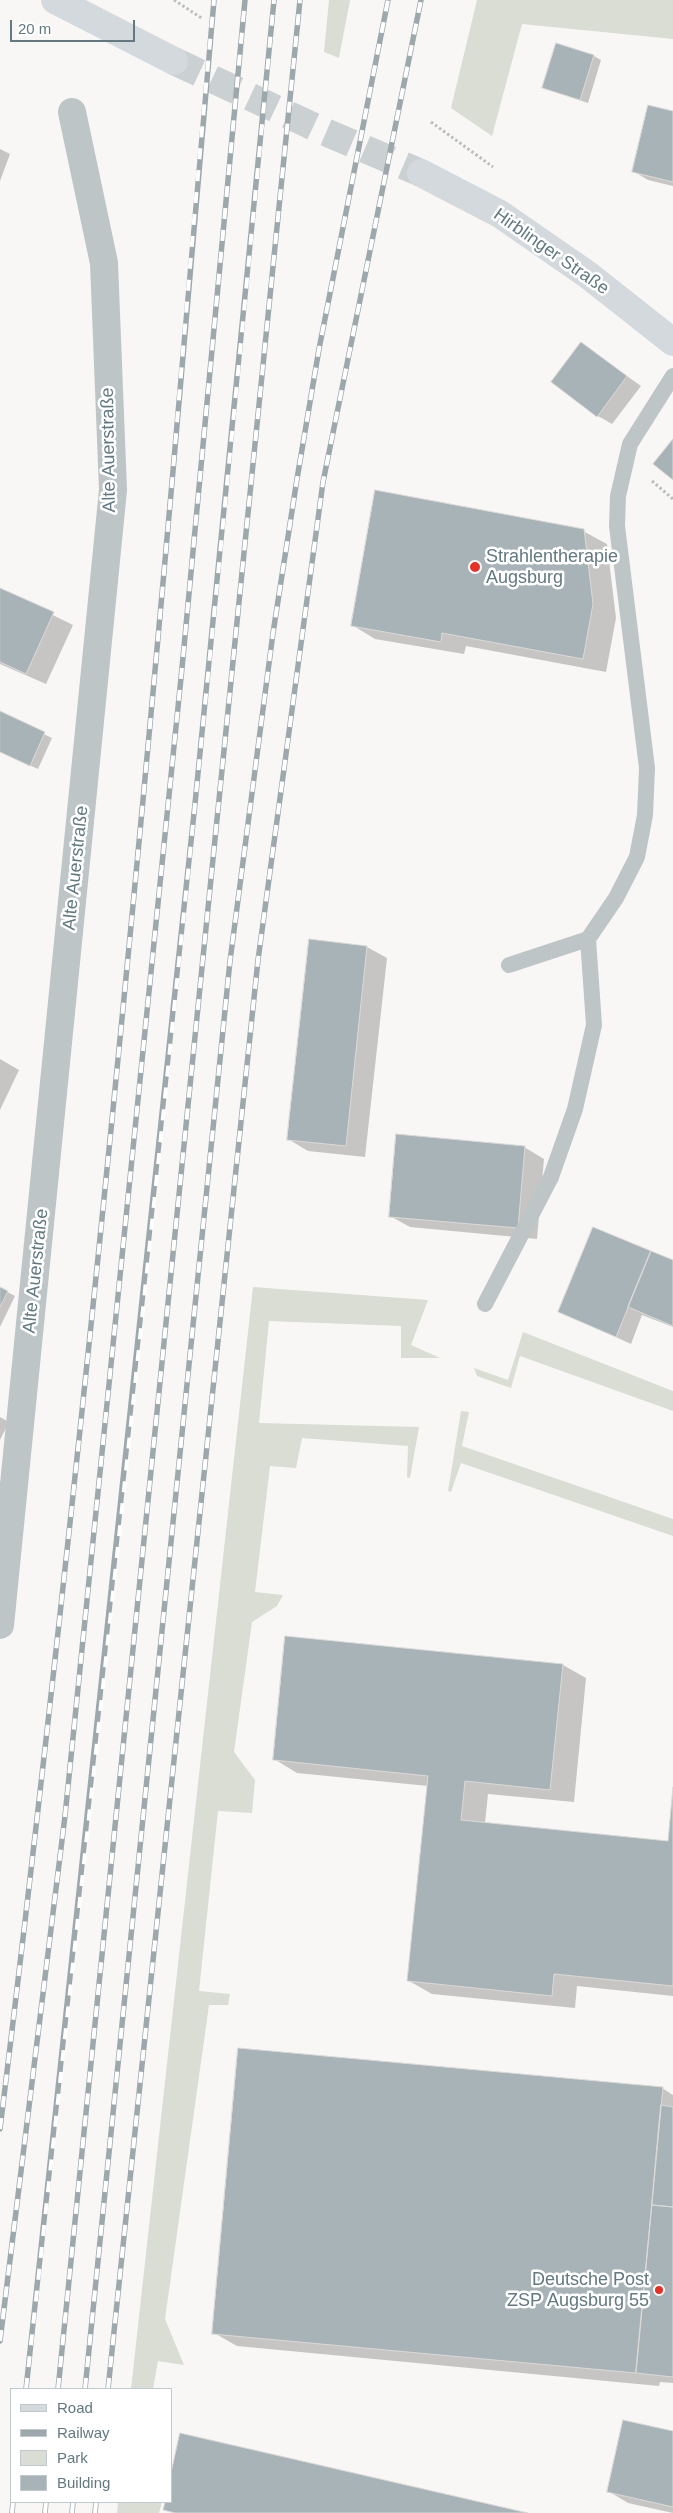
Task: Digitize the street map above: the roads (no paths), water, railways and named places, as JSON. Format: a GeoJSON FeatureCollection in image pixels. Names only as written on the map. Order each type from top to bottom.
{"type":"FeatureCollection","features":[{"type":"Feature","properties":{"kind":"main road"},"geometry":{"type":"LineString","coordinates":[[55,0],[174,61]]}},
{"type":"Feature","properties":{"kind":"main road","name":"Hirblinger Straße"},"geometry":{"type":"LineString","coordinates":[[421,172],[500,214],[588,275],[673,342]]}},
{"type":"Feature","properties":{"kind":"street","name":"Alte Auerstraße"},"geometry":{"type":"LineString","coordinates":[[0,1625],[113,490],[104,263],[72,112]]}},
{"type":"Feature","properties":{"kind":"lane"},"geometry":{"type":"LineString","coordinates":[[485,1304],[551,1178],[575,1109],[594,1025],[588,940],[616,898],[637,857],[645,815],[647,768],[617,526],[618,496],[630,444],[673,376]]}},
{"type":"Feature","properties":{"kind":"lane"},"geometry":{"type":"LineString","coordinates":[[509,965],[588,940]]}},
{"type":"Feature","properties":{"kind":"tunnel"},"geometry":{"type":"LineString","coordinates":[[174,61],[325,132],[421,173]]}},
{"type":"Feature","properties":{"kind":"railway"},"geometry":{"type":"LineString","coordinates":[[0,2129],[49,1715],[115,1094],[173,471],[214,0]]}},
{"type":"Feature","properties":{"kind":"railway"},"geometry":{"type":"LineString","coordinates":[[0,2341],[65,1816],[182,668],[245,0]]}},
{"type":"Feature","properties":{"kind":"railway"},"geometry":{"type":"LineString","coordinates":[[26,2388],[155,1195],[216,598],[274,0]]}},
{"type":"Feature","properties":{"kind":"railway"},"geometry":{"type":"LineString","coordinates":[[58,2388],[300,0]]}},
{"type":"Feature","properties":{"kind":"railway"},"geometry":{"type":"LineString","coordinates":[[85,2388],[230,961],[273,633],[297,479],[319,349],[388,0]]}},
{"type":"Feature","properties":{"kind":"railway"},"geometry":{"type":"LineString","coordinates":[[108,2388],[258,960],[323,482],[421,0]]}},
{"type":"Feature","properties":{"kind":"railway"},"geometry":{"type":"LineString","coordinates":[[12,2513],[13,2503]]}},
{"type":"Feature","properties":{"kind":"railway"},"geometry":{"type":"LineString","coordinates":[[45,2513],[46,2503]]}},
{"type":"Feature","properties":{"kind":"railway"},"geometry":{"type":"LineString","coordinates":[[72,2513],[73,2503]]}},
{"type":"Feature","properties":{"kind":"railway"},"geometry":{"type":"LineString","coordinates":[[95,2513],[96,2503]]}},
{"type":"Feature","properties":{"kind":"place","name":"Strahlentherapie Augsburg"},"geometry":{"type":"Point","coordinates":[475,567]}},
{"type":"Feature","properties":{"kind":"place","name":"Deutsche Post ZSP Augsburg 55"},"geometry":{"type":"Point","coordinates":[659,2290]}}]}
